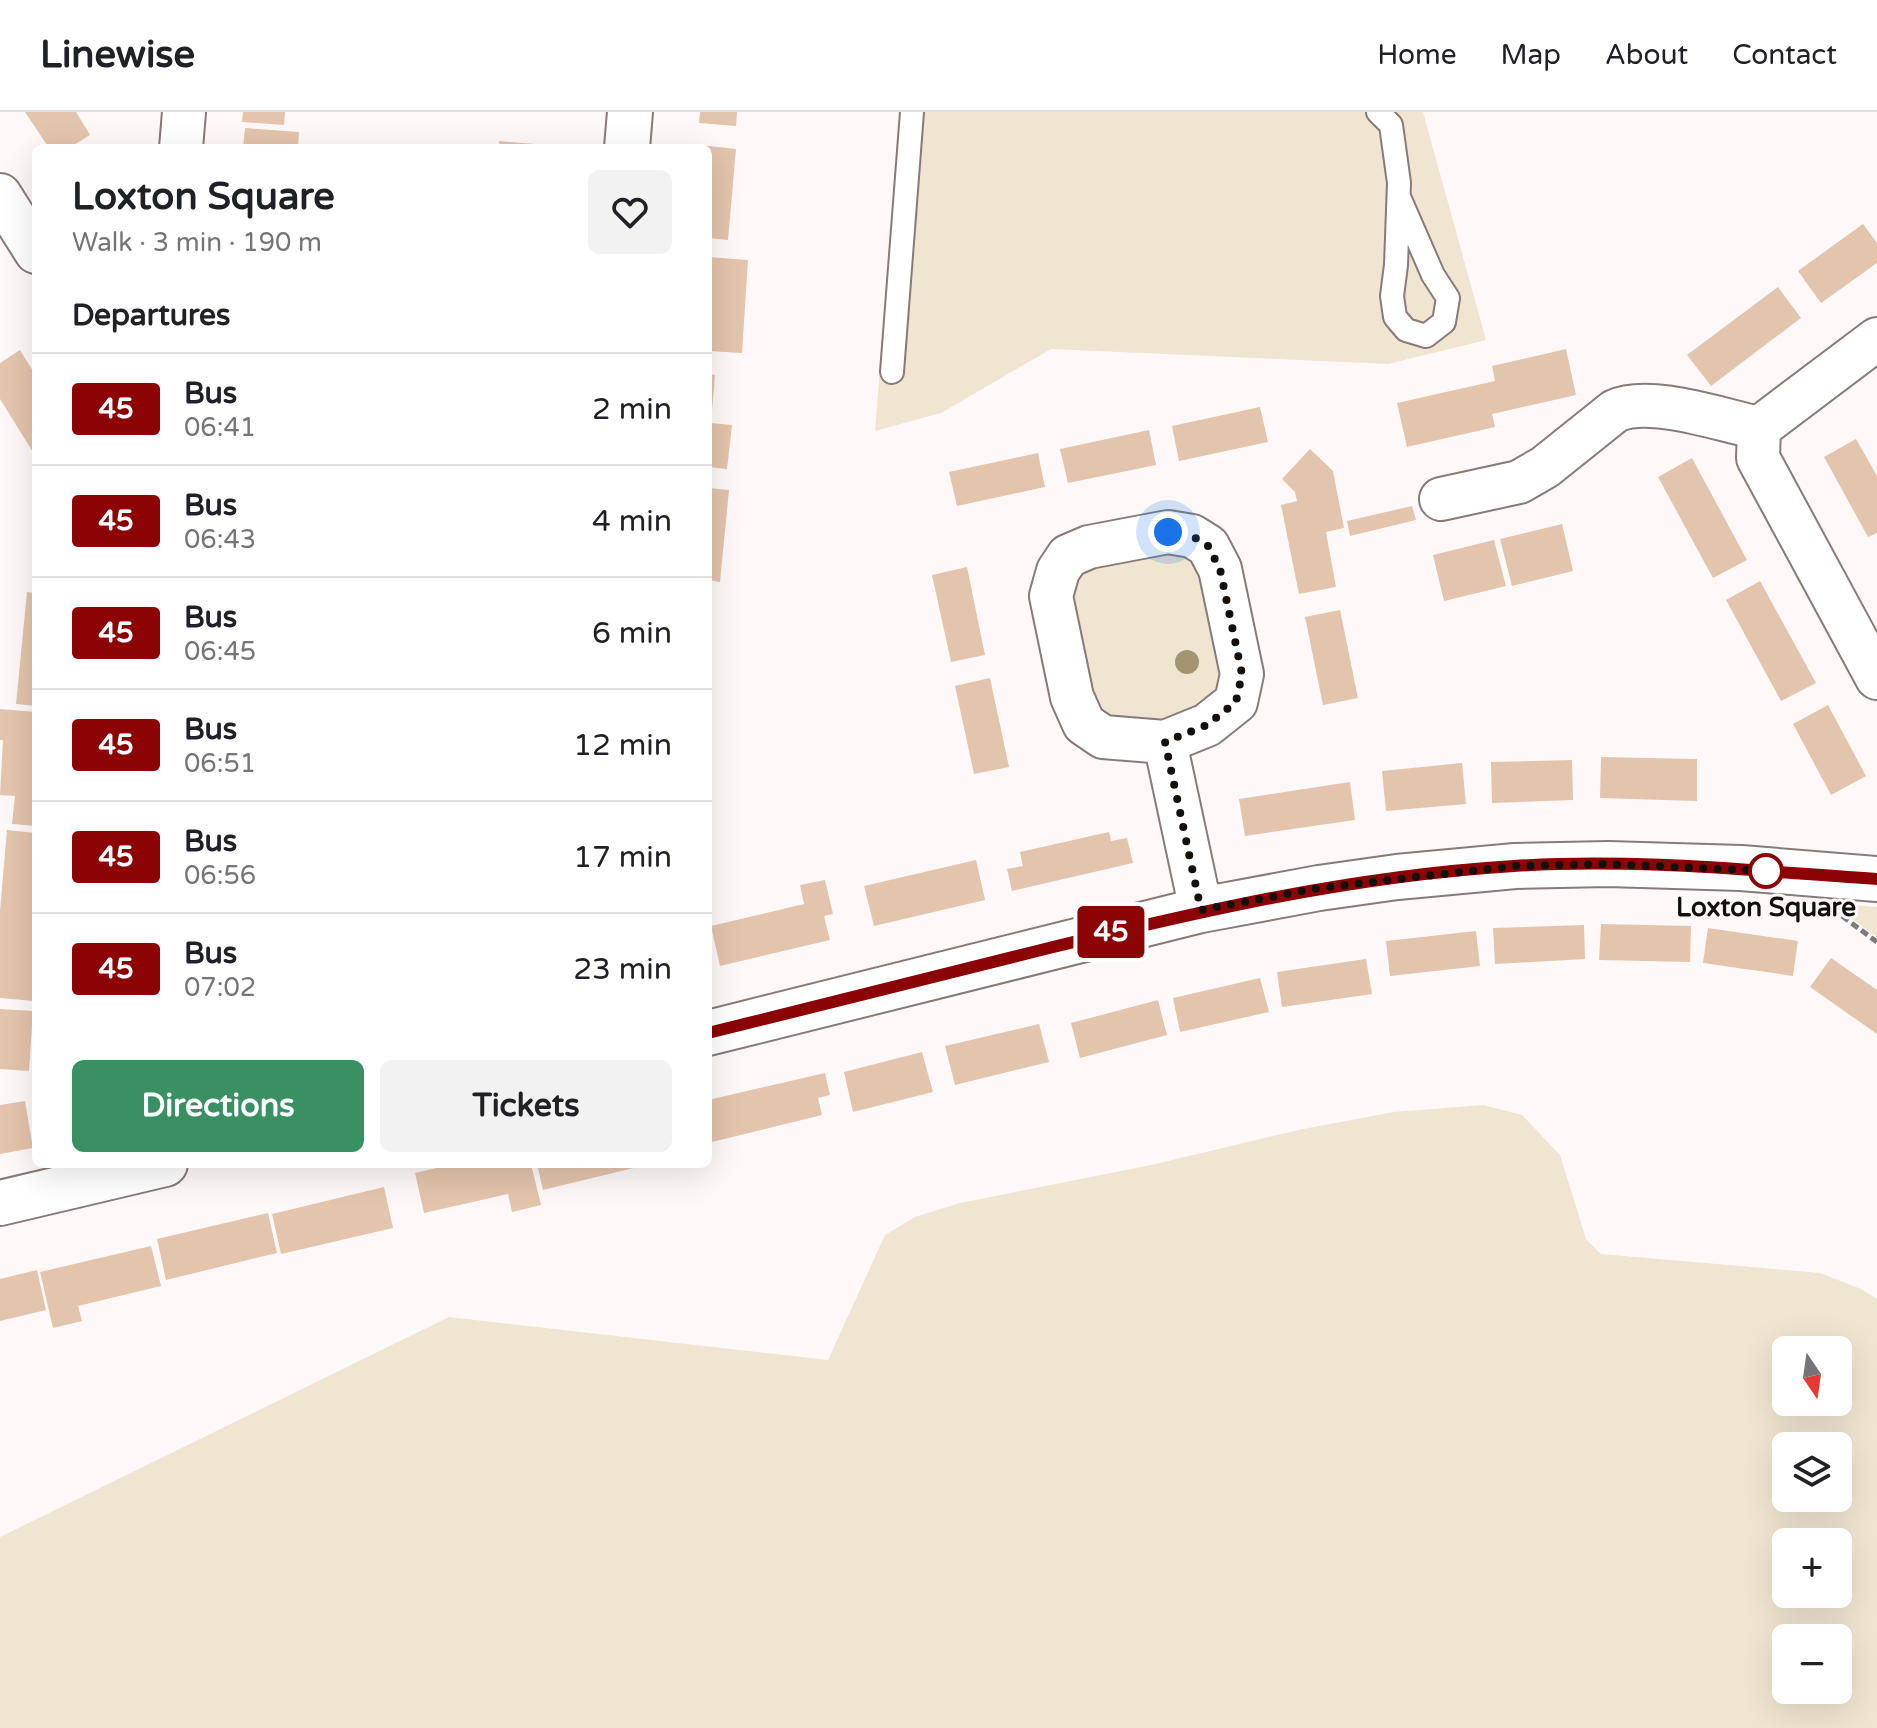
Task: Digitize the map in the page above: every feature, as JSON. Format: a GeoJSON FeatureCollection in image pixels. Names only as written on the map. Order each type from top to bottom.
{"type":"FeatureCollection","features":[{"type":"Feature","properties":{"kind":"street"},"geometry":{"type":"LineString","coordinates":[[181,144],[184,112]]}},
{"type":"Feature","properties":{"kind":"street"},"geometry":{"type":"LineString","coordinates":[[627,144],[630,112]]}},
{"type":"Feature","properties":{"kind":"street"},"geometry":{"type":"LineString","coordinates":[[0,195],[32,246]]}},
{"type":"Feature","properties":{"kind":"street"},"geometry":{"type":"LineString","coordinates":[[1441,499],[1519,482],[1545,467],[1615,411],[1628,405],[1651,404],[1759,428],[1877,339]]}},
{"type":"Feature","properties":{"kind":"street"},"geometry":{"type":"LineString","coordinates":[[1759,428],[1758,458],[1877,678]]}},
{"type":"Feature","properties":{"kind":"street"},"geometry":{"type":"LineString","coordinates":[[1168,532],[1192,536],[1208,546],[1220,569],[1242,674],[1236,702],[1207,725],[1165,742],[1103,737],[1084,724],[1072,697],[1051,596],[1058,571],[1068,556],[1089,547],[1168,532]]}},
{"type":"Feature","properties":{"kind":"street"},"geometry":{"type":"LineString","coordinates":[[1165,742],[1201,910]]}},
{"type":"Feature","properties":{"kind":"street"},"geometry":{"type":"LineString","coordinates":[[712,1032],[1201,910],[1319,888],[1515,866],[1608,864],[1741,868],[1877,879]]}},
{"type":"Feature","properties":{"kind":"street"},"geometry":{"type":"LineString","coordinates":[[0,1203],[89,1173],[131,1168]]}},
{"type":"Feature","properties":{"kind":"lane"},"geometry":{"type":"LineString","coordinates":[[892,372],[912,112]]}},
{"type":"Feature","properties":{"kind":"lane"},"geometry":{"type":"LineString","coordinates":[[1378,112],[1391,125],[1399,197],[1392,296],[1395,317],[1406,330],[1426,336],[1444,322],[1448,298],[1423,253],[1399,197]]}},
{"type":"Feature","properties":{"kind":"shaded area"},"geometry":{"type":"Polygon","coordinates":[[[900,112],[1423,112],[1486,340],[1388,364],[1051,349],[941,413],[875,431],[900,112]]]}},
{"type":"Feature","properties":{"kind":"shaded area"},"geometry":{"type":"Polygon","coordinates":[[[1154,546],[1193,557],[1206,572],[1228,669],[1211,707],[1130,726],[1096,712],[1067,590],[1076,571],[1154,546]]]}},
{"type":"Feature","properties":{"kind":"shaded area"},"geometry":{"type":"Polygon","coordinates":[[[1830,903],[1877,907],[1877,937],[1830,903]]]}},
{"type":"Feature","properties":{"kind":"shaded area"},"geometry":{"type":"Polygon","coordinates":[[[1483,1105],[1522,1115],[1560,1155],[1586,1239],[1601,1254],[1820,1273],[1861,1289],[1877,1299],[1877,1728],[0,1728],[0,1537],[449,1317],[828,1360],[885,1235],[915,1217],[960,1203],[1151,1165],[1303,1129],[1394,1112],[1483,1105]]]}},
{"type":"Feature","properties":{"kind":"building"},"geometry":{"type":"Polygon","coordinates":[[[25,112],[76,112],[90,135],[75,144],[46,144],[25,112]]]}},
{"type":"Feature","properties":{"kind":"building"},"geometry":{"type":"Polygon","coordinates":[[[243,112],[285,112],[284,125],[242,122],[243,112]]]}},
{"type":"Feature","properties":{"kind":"building"},"geometry":{"type":"Polygon","coordinates":[[[700,112],[737,112],[736,126],[699,123],[700,112]]]}},
{"type":"Feature","properties":{"kind":"building"},"geometry":{"type":"Polygon","coordinates":[[[245,128],[299,132],[298,144],[243,144],[245,128]]]}},
{"type":"Feature","properties":{"kind":"building"},"geometry":{"type":"Polygon","coordinates":[[[499,141],[535,144],[499,144],[499,141]]]}},
{"type":"Feature","properties":{"kind":"building"},"geometry":{"type":"Polygon","coordinates":[[[712,146],[736,149],[728,240],[712,238],[712,146]]]}},
{"type":"Feature","properties":{"kind":"building"},"geometry":{"type":"Polygon","coordinates":[[[1863,224],[1877,243],[1877,263],[1821,303],[1798,271],[1863,224]]]}},
{"type":"Feature","properties":{"kind":"building"},"geometry":{"type":"Polygon","coordinates":[[[712,257],[748,260],[742,353],[712,351],[712,257]]]}},
{"type":"Feature","properties":{"kind":"building"},"geometry":{"type":"Polygon","coordinates":[[[1778,287],[1801,318],[1711,386],[1687,355],[1778,287]]]}},
{"type":"Feature","properties":{"kind":"building"},"geometry":{"type":"Polygon","coordinates":[[[1566,349],[1576,395],[1492,414],[1495,427],[1407,447],[1397,403],[1495,381],[1492,366],[1566,349]]]}},
{"type":"Feature","properties":{"kind":"building"},"geometry":{"type":"Polygon","coordinates":[[[20,350],[32,370],[32,451],[0,399],[0,363],[20,350]]]}},
{"type":"Feature","properties":{"kind":"building"},"geometry":{"type":"Polygon","coordinates":[[[712,375],[715,375],[712,411],[712,375]]]}},
{"type":"Feature","properties":{"kind":"building"},"geometry":{"type":"Polygon","coordinates":[[[1260,407],[1268,442],[1179,461],[1172,426],[1260,407]]]}},
{"type":"Feature","properties":{"kind":"building"},"geometry":{"type":"Polygon","coordinates":[[[712,423],[732,425],[727,469],[712,467],[712,423]]]}},
{"type":"Feature","properties":{"kind":"building"},"geometry":{"type":"Polygon","coordinates":[[[1149,430],[1156,465],[1068,483],[1060,449],[1149,430]]]}},
{"type":"Feature","properties":{"kind":"building"},"geometry":{"type":"Polygon","coordinates":[[[1856,439],[1877,476],[1877,533],[1868,537],[1824,457],[1856,439]]]}},
{"type":"Feature","properties":{"kind":"building"},"geometry":{"type":"Polygon","coordinates":[[[1310,449],[1333,471],[1344,528],[1326,532],[1336,587],[1299,594],[1281,505],[1297,501],[1295,492],[1282,479],[1310,449]]]}},
{"type":"Feature","properties":{"kind":"building"},"geometry":{"type":"Polygon","coordinates":[[[1038,453],[1045,487],[957,506],[949,472],[1038,453]]]}},
{"type":"Feature","properties":{"kind":"building"},"geometry":{"type":"Polygon","coordinates":[[[1692,458],[1747,560],[1713,578],[1658,477],[1692,458]]]}},
{"type":"Feature","properties":{"kind":"building"},"geometry":{"type":"Polygon","coordinates":[[[712,488],[729,490],[720,582],[712,581],[712,488]]]}},
{"type":"Feature","properties":{"kind":"building"},"geometry":{"type":"Polygon","coordinates":[[[1412,506],[1416,520],[1350,536],[1347,521],[1412,506]]]}},
{"type":"Feature","properties":{"kind":"building"},"geometry":{"type":"Polygon","coordinates":[[[1562,524],[1573,571],[1512,586],[1500,539],[1562,524]]]}},
{"type":"Feature","properties":{"kind":"building"},"geometry":{"type":"Polygon","coordinates":[[[1494,540],[1506,586],[1444,601],[1433,555],[1494,540]]]}},
{"type":"Feature","properties":{"kind":"building"},"geometry":{"type":"Polygon","coordinates":[[[967,567],[985,655],[951,662],[932,575],[967,567]]]}},
{"type":"Feature","properties":{"kind":"building"},"geometry":{"type":"Polygon","coordinates":[[[1760,581],[1816,683],[1781,701],[1726,600],[1760,581]]]}},
{"type":"Feature","properties":{"kind":"building"},"geometry":{"type":"Polygon","coordinates":[[[27,592],[32,593],[32,706],[16,704],[27,592]]]}},
{"type":"Feature","properties":{"kind":"building"},"geometry":{"type":"Polygon","coordinates":[[[1340,610],[1358,698],[1323,705],[1305,617],[1340,610]]]}},
{"type":"Feature","properties":{"kind":"building"},"geometry":{"type":"Polygon","coordinates":[[[990,678],[1009,767],[974,774],[955,686],[990,678]]]}},
{"type":"Feature","properties":{"kind":"building"},"geometry":{"type":"Polygon","coordinates":[[[1828,705],[1866,776],[1831,795],[1793,724],[1828,705]]]}},
{"type":"Feature","properties":{"kind":"building"},"geometry":{"type":"Polygon","coordinates":[[[0,709],[32,712],[32,826],[12,824],[15,796],[0,795],[3,740],[0,740],[0,709]]]}},
{"type":"Feature","properties":{"kind":"building"},"geometry":{"type":"Polygon","coordinates":[[[1601,757],[1697,759],[1697,801],[1600,798],[1601,757]]]}},
{"type":"Feature","properties":{"kind":"building"},"geometry":{"type":"Polygon","coordinates":[[[1572,760],[1573,800],[1492,803],[1491,762],[1572,760]]]}},
{"type":"Feature","properties":{"kind":"building"},"geometry":{"type":"Polygon","coordinates":[[[1462,763],[1466,804],[1386,811],[1382,771],[1462,763]]]}},
{"type":"Feature","properties":{"kind":"building"},"geometry":{"type":"Polygon","coordinates":[[[1350,782],[1355,820],[1245,836],[1239,799],[1350,782]]]}},
{"type":"Feature","properties":{"kind":"building"},"geometry":{"type":"Polygon","coordinates":[[[7,830],[32,833],[32,1001],[0,998],[0,911],[7,830]]]}},
{"type":"Feature","properties":{"kind":"building"},"geometry":{"type":"Polygon","coordinates":[[[1109,832],[1111,841],[1127,838],[1133,863],[1012,891],[1007,869],[1023,866],[1020,852],[1109,832]]]}},
{"type":"Feature","properties":{"kind":"building"},"geometry":{"type":"Polygon","coordinates":[[[976,860],[985,900],[874,926],[864,886],[976,860]]]}},
{"type":"Feature","properties":{"kind":"building"},"geometry":{"type":"Polygon","coordinates":[[[825,880],[833,914],[824,916],[830,940],[720,966],[712,926],[804,904],[800,885],[825,880]]]}},
{"type":"Feature","properties":{"kind":"building"},"geometry":{"type":"Polygon","coordinates":[[[1601,924],[1691,926],[1690,962],[1599,960],[1601,924]]]}},
{"type":"Feature","properties":{"kind":"building"},"geometry":{"type":"Polygon","coordinates":[[[1584,925],[1585,959],[1495,964],[1493,928],[1584,925]]]}},
{"type":"Feature","properties":{"kind":"building"},"geometry":{"type":"Polygon","coordinates":[[[1708,928],[1798,941],[1793,976],[1703,963],[1708,928]]]}},
{"type":"Feature","properties":{"kind":"building"},"geometry":{"type":"Polygon","coordinates":[[[1476,931],[1480,966],[1390,976],[1386,941],[1476,931]]]}},
{"type":"Feature","properties":{"kind":"building"},"geometry":{"type":"Polygon","coordinates":[[[1831,958],[1877,990],[1877,1034],[1810,987],[1831,958]]]}},
{"type":"Feature","properties":{"kind":"building"},"geometry":{"type":"Polygon","coordinates":[[[1366,959],[1372,994],[1282,1007],[1277,972],[1366,959]]]}},
{"type":"Feature","properties":{"kind":"building"},"geometry":{"type":"Polygon","coordinates":[[[1260,978],[1269,1012],[1180,1032],[1173,998],[1260,978]]]}},
{"type":"Feature","properties":{"kind":"building"},"geometry":{"type":"Polygon","coordinates":[[[1158,1000],[1167,1035],[1080,1058],[1071,1023],[1158,1000]]]}},
{"type":"Feature","properties":{"kind":"building"},"geometry":{"type":"Polygon","coordinates":[[[0,1009],[32,1011],[29,1071],[0,1069],[0,1009]]]}},
{"type":"Feature","properties":{"kind":"building"},"geometry":{"type":"Polygon","coordinates":[[[1039,1024],[1049,1062],[955,1085],[945,1046],[1039,1024]]]}},
{"type":"Feature","properties":{"kind":"building"},"geometry":{"type":"Polygon","coordinates":[[[922,1052],[933,1092],[853,1112],[844,1072],[922,1052]]]}},
{"type":"Feature","properties":{"kind":"building"},"geometry":{"type":"Polygon","coordinates":[[[825,1073],[830,1095],[818,1098],[822,1115],[712,1142],[712,1099],[825,1073]]]}},
{"type":"Feature","properties":{"kind":"building"},"geometry":{"type":"Polygon","coordinates":[[[25,1101],[32,1148],[0,1154],[0,1105],[25,1101]]]}},
{"type":"Feature","properties":{"kind":"building"},"geometry":{"type":"Polygon","coordinates":[[[436,1168],[532,1168],[541,1205],[512,1212],[508,1194],[424,1213],[415,1173],[436,1168]]]}},
{"type":"Feature","properties":{"kind":"building"},"geometry":{"type":"Polygon","coordinates":[[[538,1168],[634,1168],[543,1190],[538,1168]]]}},
{"type":"Feature","properties":{"kind":"building"},"geometry":{"type":"Polygon","coordinates":[[[384,1187],[393,1228],[281,1254],[272,1214],[384,1187]]]}},
{"type":"Feature","properties":{"kind":"building"},"geometry":{"type":"Polygon","coordinates":[[[268,1213],[277,1253],[166,1280],[157,1239],[268,1213]]]}},
{"type":"Feature","properties":{"kind":"building"},"geometry":{"type":"Polygon","coordinates":[[[151,1246],[161,1286],[78,1306],[82,1321],[53,1328],[40,1272],[151,1246]]]}},
{"type":"Feature","properties":{"kind":"building"},"geometry":{"type":"Polygon","coordinates":[[[37,1270],[46,1310],[0,1321],[0,1279],[37,1270]]]}},
{"type":"Feature","properties":{"kind":"bus line","name":"45"},"geometry":{"type":"LineString","coordinates":[[712,1032],[1201,910],[1397,877],[1515,866],[1608,864],[1741,868],[1877,879]]}},
{"type":"Feature","properties":{"kind":"place","name":"Loxton Square"},"geometry":{"type":"Point","coordinates":[1766,871]}},
{"type":"Feature","properties":{"kind":"route"},"geometry":{"type":"LineString","coordinates":[[1168,532],[1192,536],[1208,546],[1220,569],[1242,674],[1236,702],[1207,725],[1165,742],[1201,910],[1397,877],[1515,866],[1608,864],[1766,871]]}}]}
